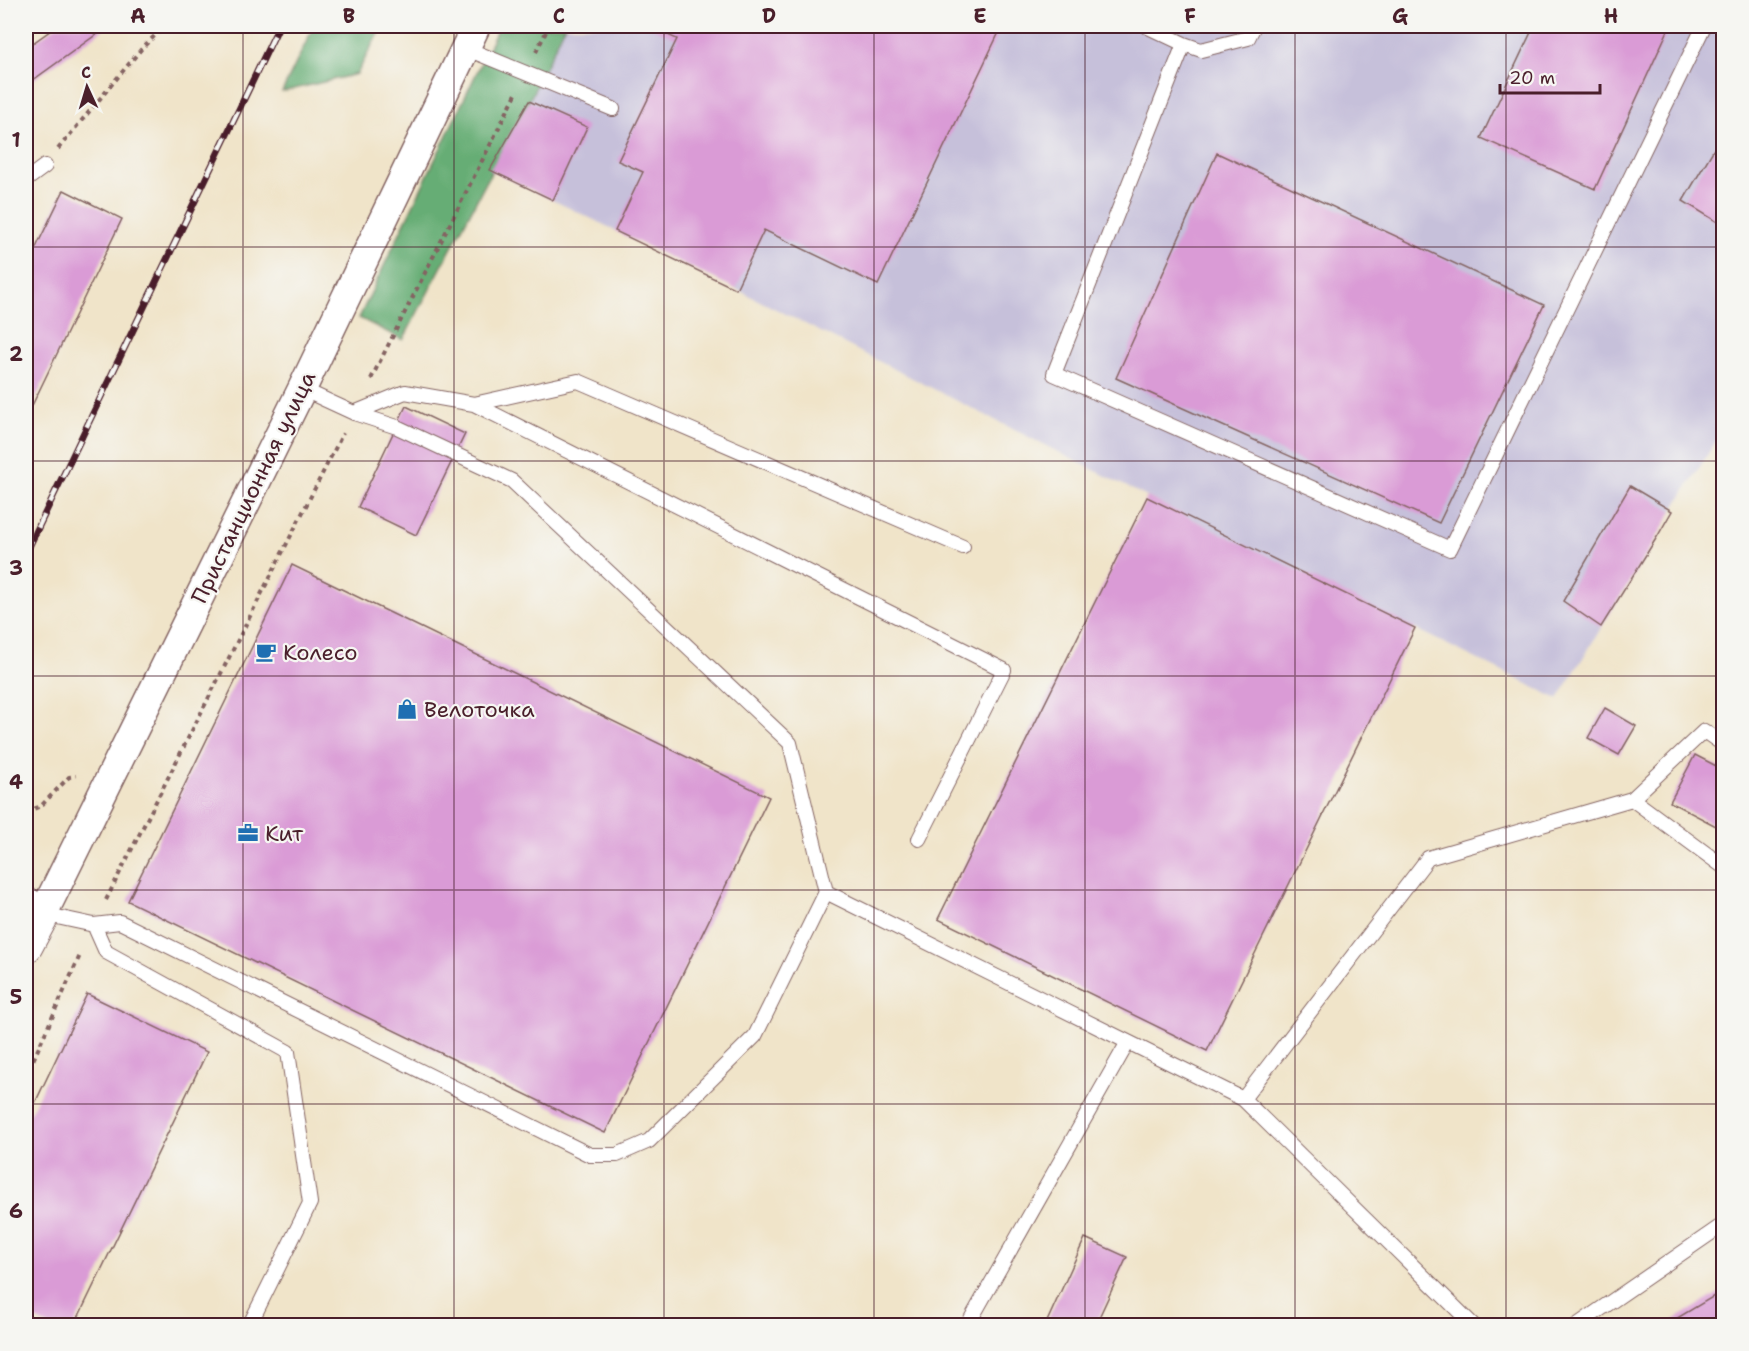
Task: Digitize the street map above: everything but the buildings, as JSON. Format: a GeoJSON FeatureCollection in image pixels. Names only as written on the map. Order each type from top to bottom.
{"type":"FeatureCollection","features":[{"type":"Feature","properties":{"kind":"street","name":"Пристанционная улица"},"geometry":{"type":"LineString","coordinates":[[26,946],[34,909],[302,389],[470,37]]}},
{"type":"Feature","properties":{"kind":"lane"},"geometry":{"type":"LineString","coordinates":[[1146,26],[1201,50],[1248,38],[1254,26]]}},
{"type":"Feature","properties":{"kind":"lane"},"geometry":{"type":"LineString","coordinates":[[1184,44],[1053,374],[1450,549],[1704,26]]}},
{"type":"Feature","properties":{"kind":"lane"},"geometry":{"type":"LineString","coordinates":[[470,37],[526,74],[613,109]]}},
{"type":"Feature","properties":{"kind":"lane"},"geometry":{"type":"LineString","coordinates":[[26,180],[45,166]]}},
{"type":"Feature","properties":{"kind":"lane"},"geometry":{"type":"LineString","coordinates":[[474,404],[578,381],[963,547]]}},
{"type":"Feature","properties":{"kind":"lane"},"geometry":{"type":"LineString","coordinates":[[34,909],[93,925],[120,922],[590,1155],[616,1155],[649,1141],[755,1036],[826,892],[790,742],[512,481],[397,427],[354,412],[302,389]]}},
{"type":"Feature","properties":{"kind":"lane"},"geometry":{"type":"LineString","coordinates":[[354,412],[405,392],[474,404],[1004,670],[919,839]]}},
{"type":"Feature","properties":{"kind":"lane"},"geometry":{"type":"LineString","coordinates":[[1243,1100],[1428,858],[1632,799],[1704,731],[1724,745]]}},
{"type":"Feature","properties":{"kind":"lane"},"geometry":{"type":"LineString","coordinates":[[1632,799],[1724,867]]}},
{"type":"Feature","properties":{"kind":"lane"},"geometry":{"type":"LineString","coordinates":[[826,892],[1243,1100],[1474,1326]]}},
{"type":"Feature","properties":{"kind":"lane"},"geometry":{"type":"LineString","coordinates":[[93,925],[106,952],[288,1052],[310,1203],[249,1326]]}},
{"type":"Feature","properties":{"kind":"lane"},"geometry":{"type":"LineString","coordinates":[[967,1326],[1128,1042]]}},
{"type":"Feature","properties":{"kind":"lane"},"geometry":{"type":"LineString","coordinates":[[1576,1326],[1724,1224]]}},
{"type":"Feature","properties":{"kind":"path"},"geometry":{"type":"LineString","coordinates":[[45,166],[143,47],[165,26]]}},
{"type":"Feature","properties":{"kind":"path"},"geometry":{"type":"LineString","coordinates":[[26,1076],[93,925],[549,26]]}},
{"type":"Feature","properties":{"kind":"path"},"geometry":{"type":"LineString","coordinates":[[26,812],[40,806],[69,777],[86,775]]}},
{"type":"Feature","properties":{"kind":"shaded area"},"geometry":{"type":"Polygon","coordinates":[[[565,26],[1723,26],[1723,430],[1558,699],[1147,497],[736,289],[491,170],[529,101],[565,26]]]}},
{"type":"Feature","properties":{"kind":"green space"},"geometry":{"type":"Polygon","coordinates":[[[314,26],[382,26],[357,74],[282,92],[314,26]]]}},
{"type":"Feature","properties":{"kind":"green space"},"geometry":{"type":"Polygon","coordinates":[[[499,26],[565,26],[529,101],[403,340],[359,318],[499,26]]]}},
{"type":"Feature","properties":{"kind":"railway"},"geometry":{"type":"LineString","coordinates":[[26,553],[279,26]]}},
{"type":"Feature","properties":{"kind":"place","name":"Колесо"},"geometry":{"type":"Point","coordinates":[266,652]}},
{"type":"Feature","properties":{"kind":"place","name":"Велоточка"},"geometry":{"type":"Point","coordinates":[407,709]}},
{"type":"Feature","properties":{"kind":"place","name":"Кит"},"geometry":{"type":"Point","coordinates":[248,833]}}]}
